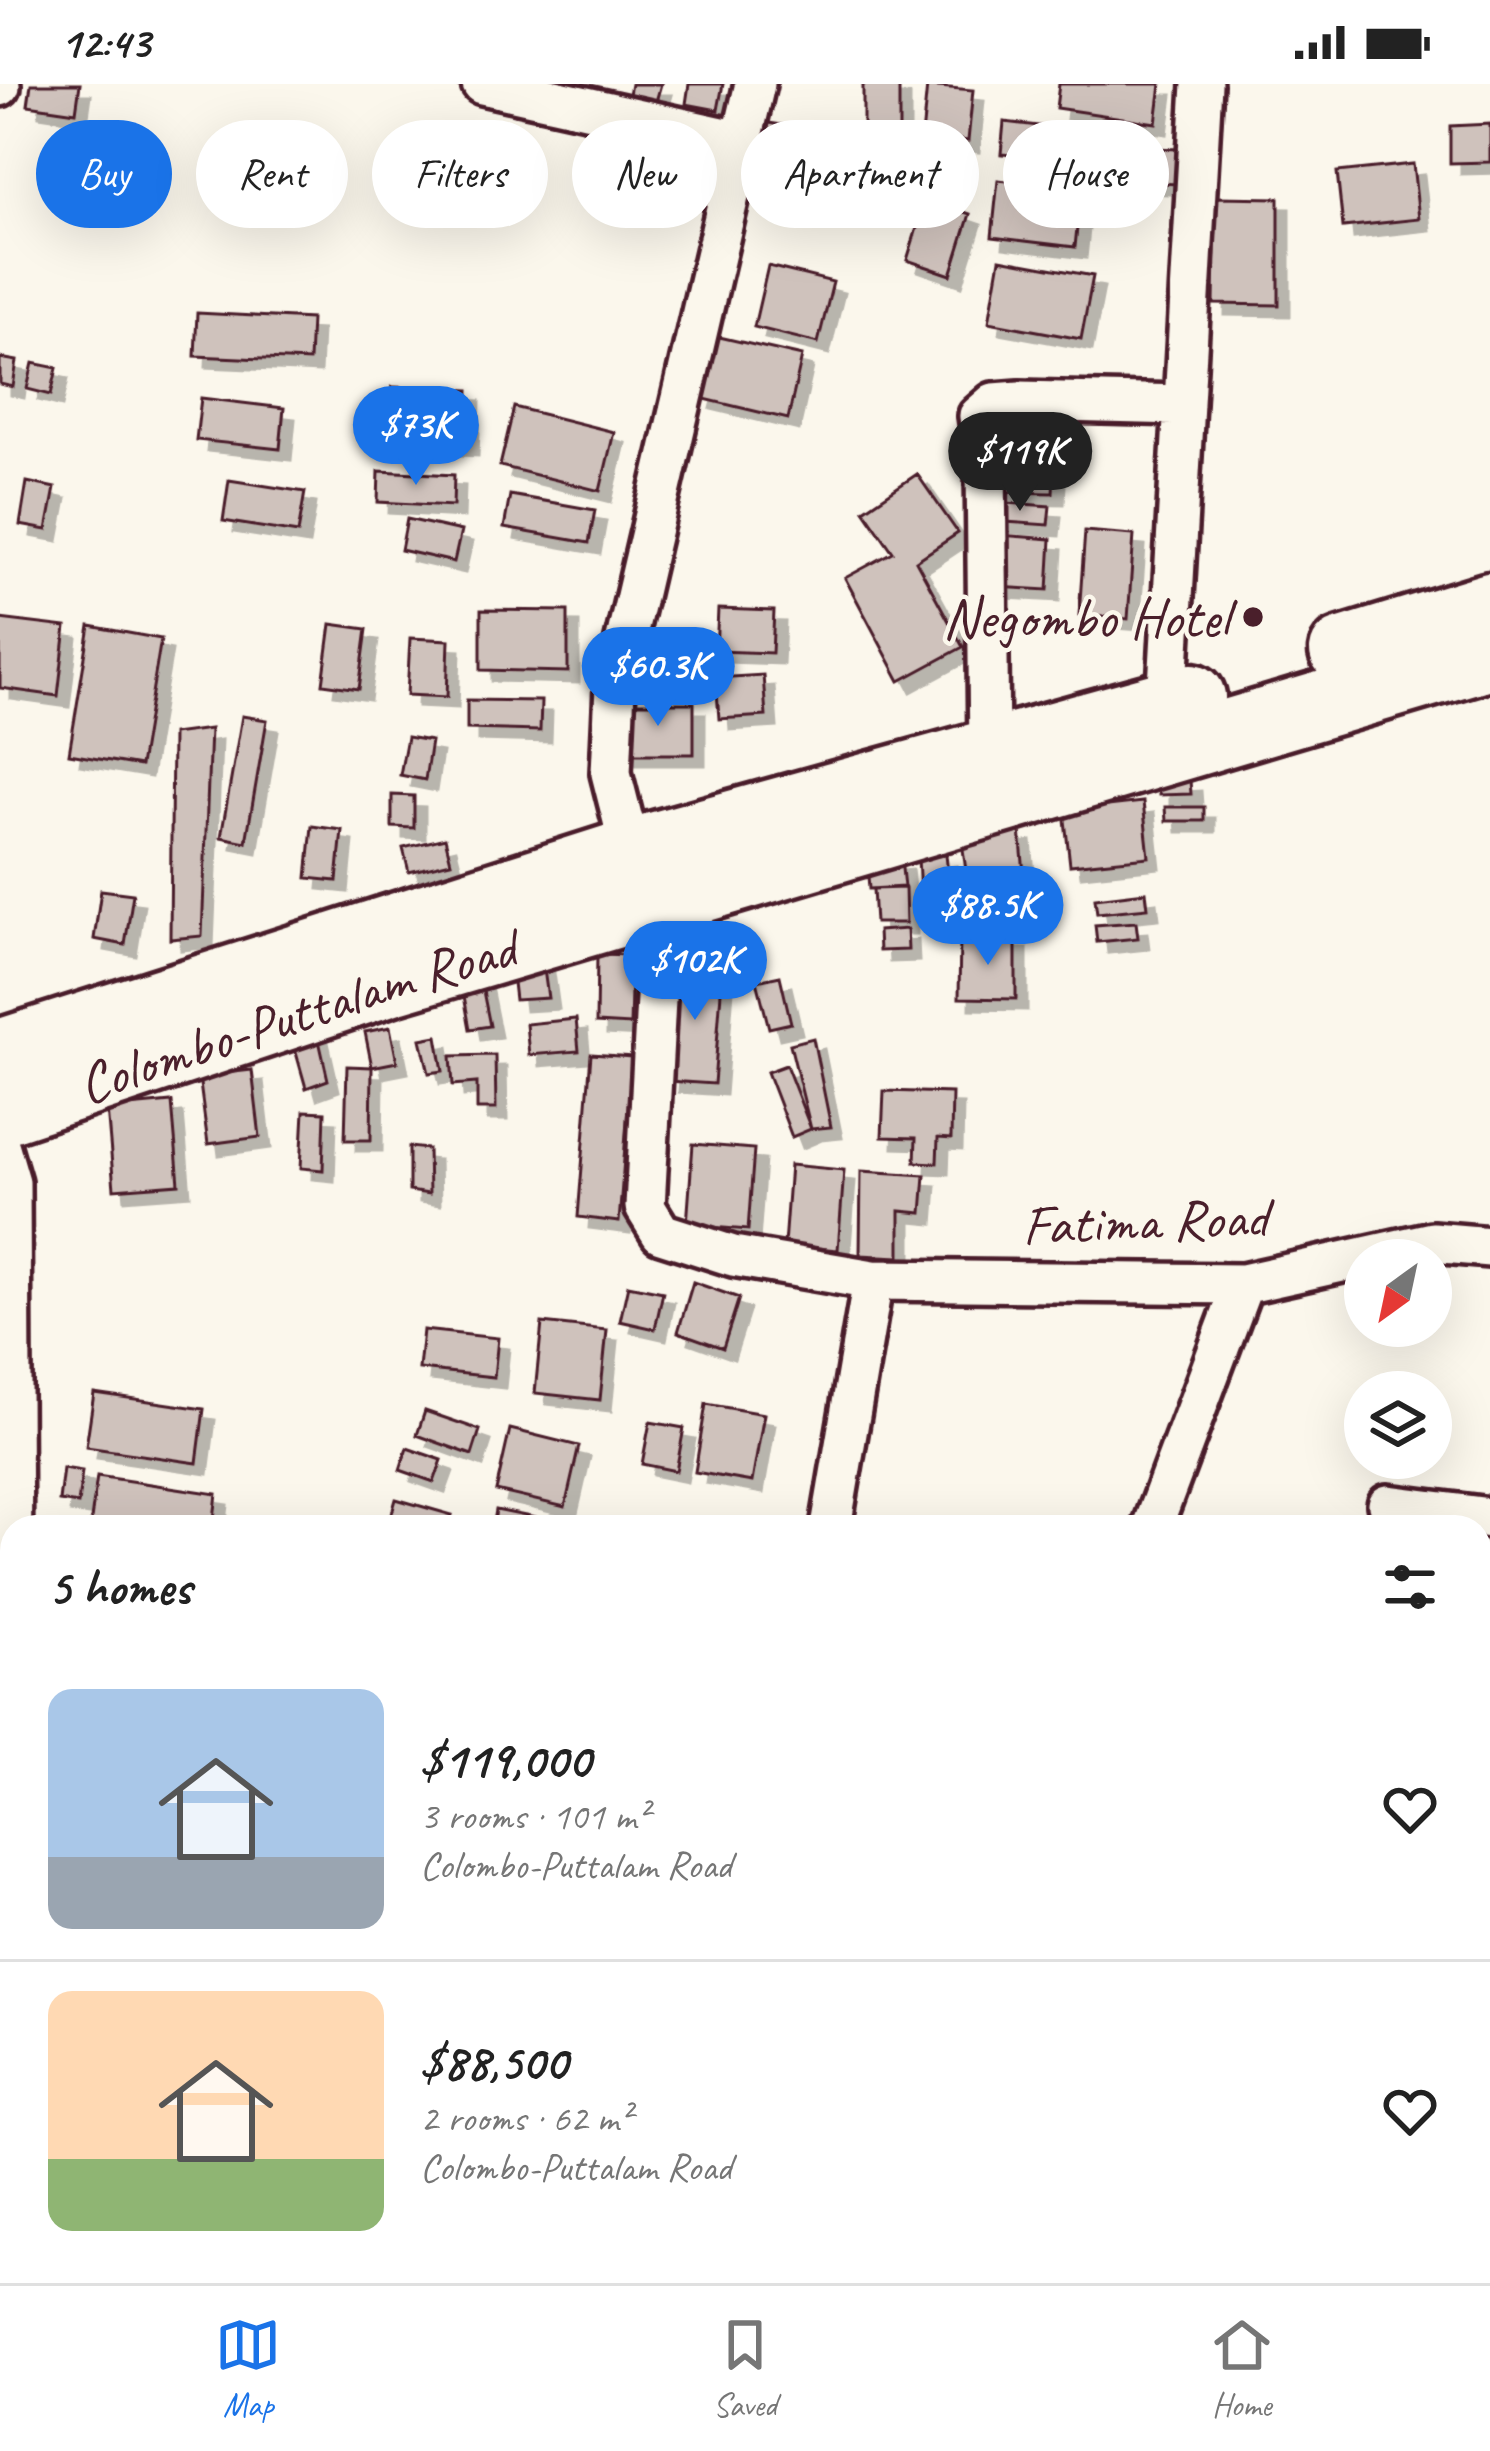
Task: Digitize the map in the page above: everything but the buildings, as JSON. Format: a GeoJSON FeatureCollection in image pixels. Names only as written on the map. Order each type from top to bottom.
{"type":"FeatureCollection","features":[{"type":"Feature","properties":{"kind":"highway","name":"Colombo-Puttalam Road"},"geometry":{"type":"LineString","coordinates":[[0,1112],[395,980],[646,878],[989,753],[1167,728],[1490,606]]}},
{"type":"Feature","properties":{"kind":"highway","name":"Colombo-Puttalam Road"},"geometry":{"type":"LineString","coordinates":[[0,1053],[646,878],[1167,728],[1490,655]]}},
{"type":"Feature","properties":{"kind":"street"},"geometry":{"type":"LineString","coordinates":[[482,84],[740,141]]}},
{"type":"Feature","properties":{"kind":"street","name":"Fatima Road"},"geometry":{"type":"LineString","coordinates":[[755,84],[615,687],[611,773],[646,878],[645,1207],[661,1232],[733,1256],[873,1280],[1244,1284],[1432,1241],[1490,1246]]}},
{"type":"Feature","properties":{"kind":"street"},"geometry":{"type":"LineString","coordinates":[[1167,728],[1202,84]]}},
{"type":"Feature","properties":{"kind":"street"},"geometry":{"type":"LineString","coordinates":[[989,753],[986,462],[979,416],[994,403],[1020,401],[1184,405]]}},
{"type":"Feature","properties":{"kind":"street"},"geometry":{"type":"LineString","coordinates":[[0,1148],[10,1181],[12,1515]]}},
{"type":"Feature","properties":{"kind":"street"},"geometry":{"type":"LineString","coordinates":[[833,1515],[873,1280]]}},
{"type":"Feature","properties":{"kind":"street"},"geometry":{"type":"LineString","coordinates":[[1157,1515],[1244,1284]]}},
{"type":"Feature","properties":{"kind":"street"},"geometry":{"type":"LineString","coordinates":[[1388,1505],[1466,1515]]}},
{"type":"Feature","properties":{"kind":"place","name":"Negombo Hotel"},"geometry":{"type":"Point","coordinates":[1253,617]}}]}
